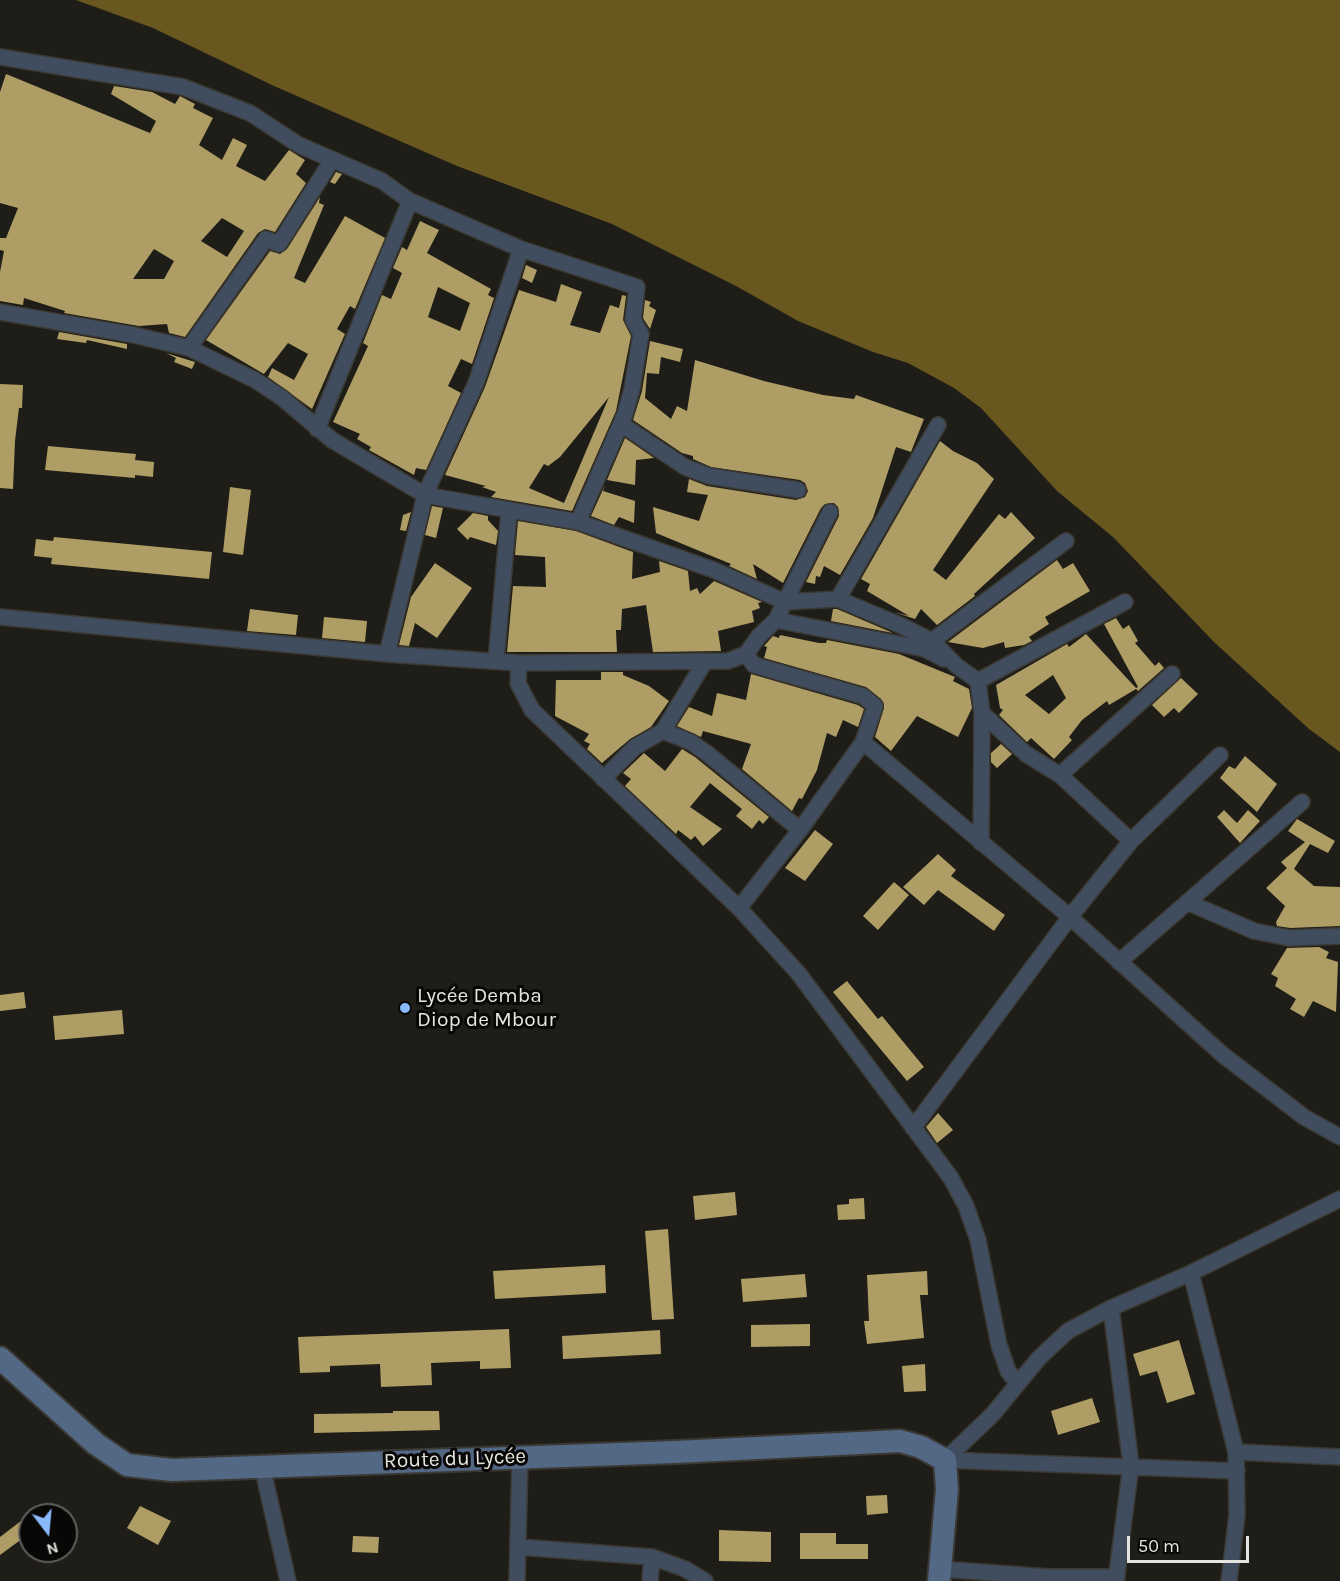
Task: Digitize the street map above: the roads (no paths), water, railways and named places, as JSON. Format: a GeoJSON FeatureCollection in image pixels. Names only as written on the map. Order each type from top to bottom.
{"type":"FeatureCollection","features":[{"type":"Feature","properties":{"kind":"main road","name":"Route du Lycée"},"geometry":{"type":"LineString","coordinates":[[0,1358],[96,1444],[127,1465],[172,1470],[900,1441],[921,1447],[945,1460]]}},
{"type":"Feature","properties":{"kind":"main road"},"geometry":{"type":"LineString","coordinates":[[940,1575],[947,1490],[945,1460]]}},
{"type":"Feature","properties":{"kind":"street"},"geometry":{"type":"LineString","coordinates":[[1,62],[183,87],[250,113],[299,145],[382,181],[410,201],[521,249],[638,287],[633,320],[641,334],[632,389],[621,424],[578,522]]}},
{"type":"Feature","properties":{"kind":"street"},"geometry":{"type":"LineString","coordinates":[[189,348],[266,239],[279,244],[332,160]]}},
{"type":"Feature","properties":{"kind":"street"},"geometry":{"type":"LineString","coordinates":[[317,429],[410,201]]}},
{"type":"Feature","properties":{"kind":"street"},"geometry":{"type":"LineString","coordinates":[[387,654],[425,495],[476,383],[521,249]]}},
{"type":"Feature","properties":{"kind":"street"},"geometry":{"type":"LineString","coordinates":[[0,312],[134,334],[189,348],[255,380],[281,398],[317,429],[425,495],[509,512],[578,522],[714,570],[785,602],[838,599],[932,641],[957,666]]}},
{"type":"Feature","properties":{"kind":"street"},"geometry":{"type":"LineString","coordinates":[[621,424],[685,467],[709,476],[798,490]]}},
{"type":"Feature","properties":{"kind":"street"},"geometry":{"type":"LineString","coordinates":[[838,599],[938,425]]}},
{"type":"Feature","properties":{"kind":"street"},"geometry":{"type":"LineString","coordinates":[[496,661],[509,512]]}},
{"type":"Feature","properties":{"kind":"street"},"geometry":{"type":"LineString","coordinates":[[0,617],[387,654],[519,663],[728,662],[746,654],[759,636],[776,620],[830,512]]}},
{"type":"Feature","properties":{"kind":"street"},"geometry":{"type":"LineString","coordinates":[[932,641],[1066,542]]}},
{"type":"Feature","properties":{"kind":"street"},"geometry":{"type":"LineString","coordinates":[[978,681],[1125,602]]}},
{"type":"Feature","properties":{"kind":"street"},"geometry":{"type":"LineString","coordinates":[[776,620],[925,650],[957,666],[978,681],[982,713],[981,843]]}},
{"type":"Feature","properties":{"kind":"street"},"geometry":{"type":"LineString","coordinates":[[740,908],[863,742],[875,706],[863,696],[754,665],[746,654]]}},
{"type":"Feature","properties":{"kind":"street"},"geometry":{"type":"LineString","coordinates":[[519,663],[518,683],[532,710],[740,908],[799,974],[951,1178],[966,1206],[978,1240],[999,1345],[1008,1371],[1017,1383]]}},
{"type":"Feature","properties":{"kind":"street"},"geometry":{"type":"LineString","coordinates":[[603,779],[635,747],[663,730],[704,663]]}},
{"type":"Feature","properties":{"kind":"street"},"geometry":{"type":"LineString","coordinates":[[1059,775],[1172,674]]}},
{"type":"Feature","properties":{"kind":"street"},"geometry":{"type":"LineString","coordinates":[[982,713],[1026,754],[1059,775],[1131,841]]}},
{"type":"Feature","properties":{"kind":"street"},"geometry":{"type":"LineString","coordinates":[[663,730],[700,748],[800,830]]}},
{"type":"Feature","properties":{"kind":"street"},"geometry":{"type":"LineString","coordinates":[[863,742],[1070,917],[1223,1055],[1304,1117],[1340,1137]]}},
{"type":"Feature","properties":{"kind":"street"},"geometry":{"type":"LineString","coordinates":[[913,1128],[1070,917],[1131,841],[1220,755]]}},
{"type":"Feature","properties":{"kind":"street"},"geometry":{"type":"LineString","coordinates":[[1119,962],[1302,802]]}},
{"type":"Feature","properties":{"kind":"street"},"geometry":{"type":"LineString","coordinates":[[1187,902],[1254,932],[1289,938],[1340,936]]}},
{"type":"Feature","properties":{"kind":"street"},"geometry":{"type":"LineString","coordinates":[[945,1460],[993,1414],[1038,1358],[1068,1331],[1111,1308],[1191,1273],[1340,1199]]}},
{"type":"Feature","properties":{"kind":"street"},"geometry":{"type":"LineString","coordinates":[[1191,1273],[1236,1452],[1237,1515],[1229,1581]]}},
{"type":"Feature","properties":{"kind":"street"},"geometry":{"type":"LineString","coordinates":[[940,1575],[1117,1579],[1131,1466],[1111,1308]]}},
{"type":"Feature","properties":{"kind":"street"},"geometry":{"type":"LineString","coordinates":[[1236,1452],[1340,1457]]}},
{"type":"Feature","properties":{"kind":"street"},"geometry":{"type":"LineString","coordinates":[[517,1581],[520,1457]]}},
{"type":"Feature","properties":{"kind":"street"},"geometry":{"type":"LineString","coordinates":[[945,1460],[1237,1472]]}},
{"type":"Feature","properties":{"kind":"street"},"geometry":{"type":"LineString","coordinates":[[262,1466],[288,1581]]}},
{"type":"Feature","properties":{"kind":"street"},"geometry":{"type":"LineString","coordinates":[[519,1547],[652,1557],[685,1569],[705,1581]]}},
{"type":"Feature","properties":{"kind":"street"},"geometry":{"type":"LineString","coordinates":[[650,1581],[652,1557]]}},
{"type":"Feature","properties":{"kind":"place","name":"Lycée Demba Diop de Mbour"},"geometry":{"type":"Point","coordinates":[405,1008]}}]}
